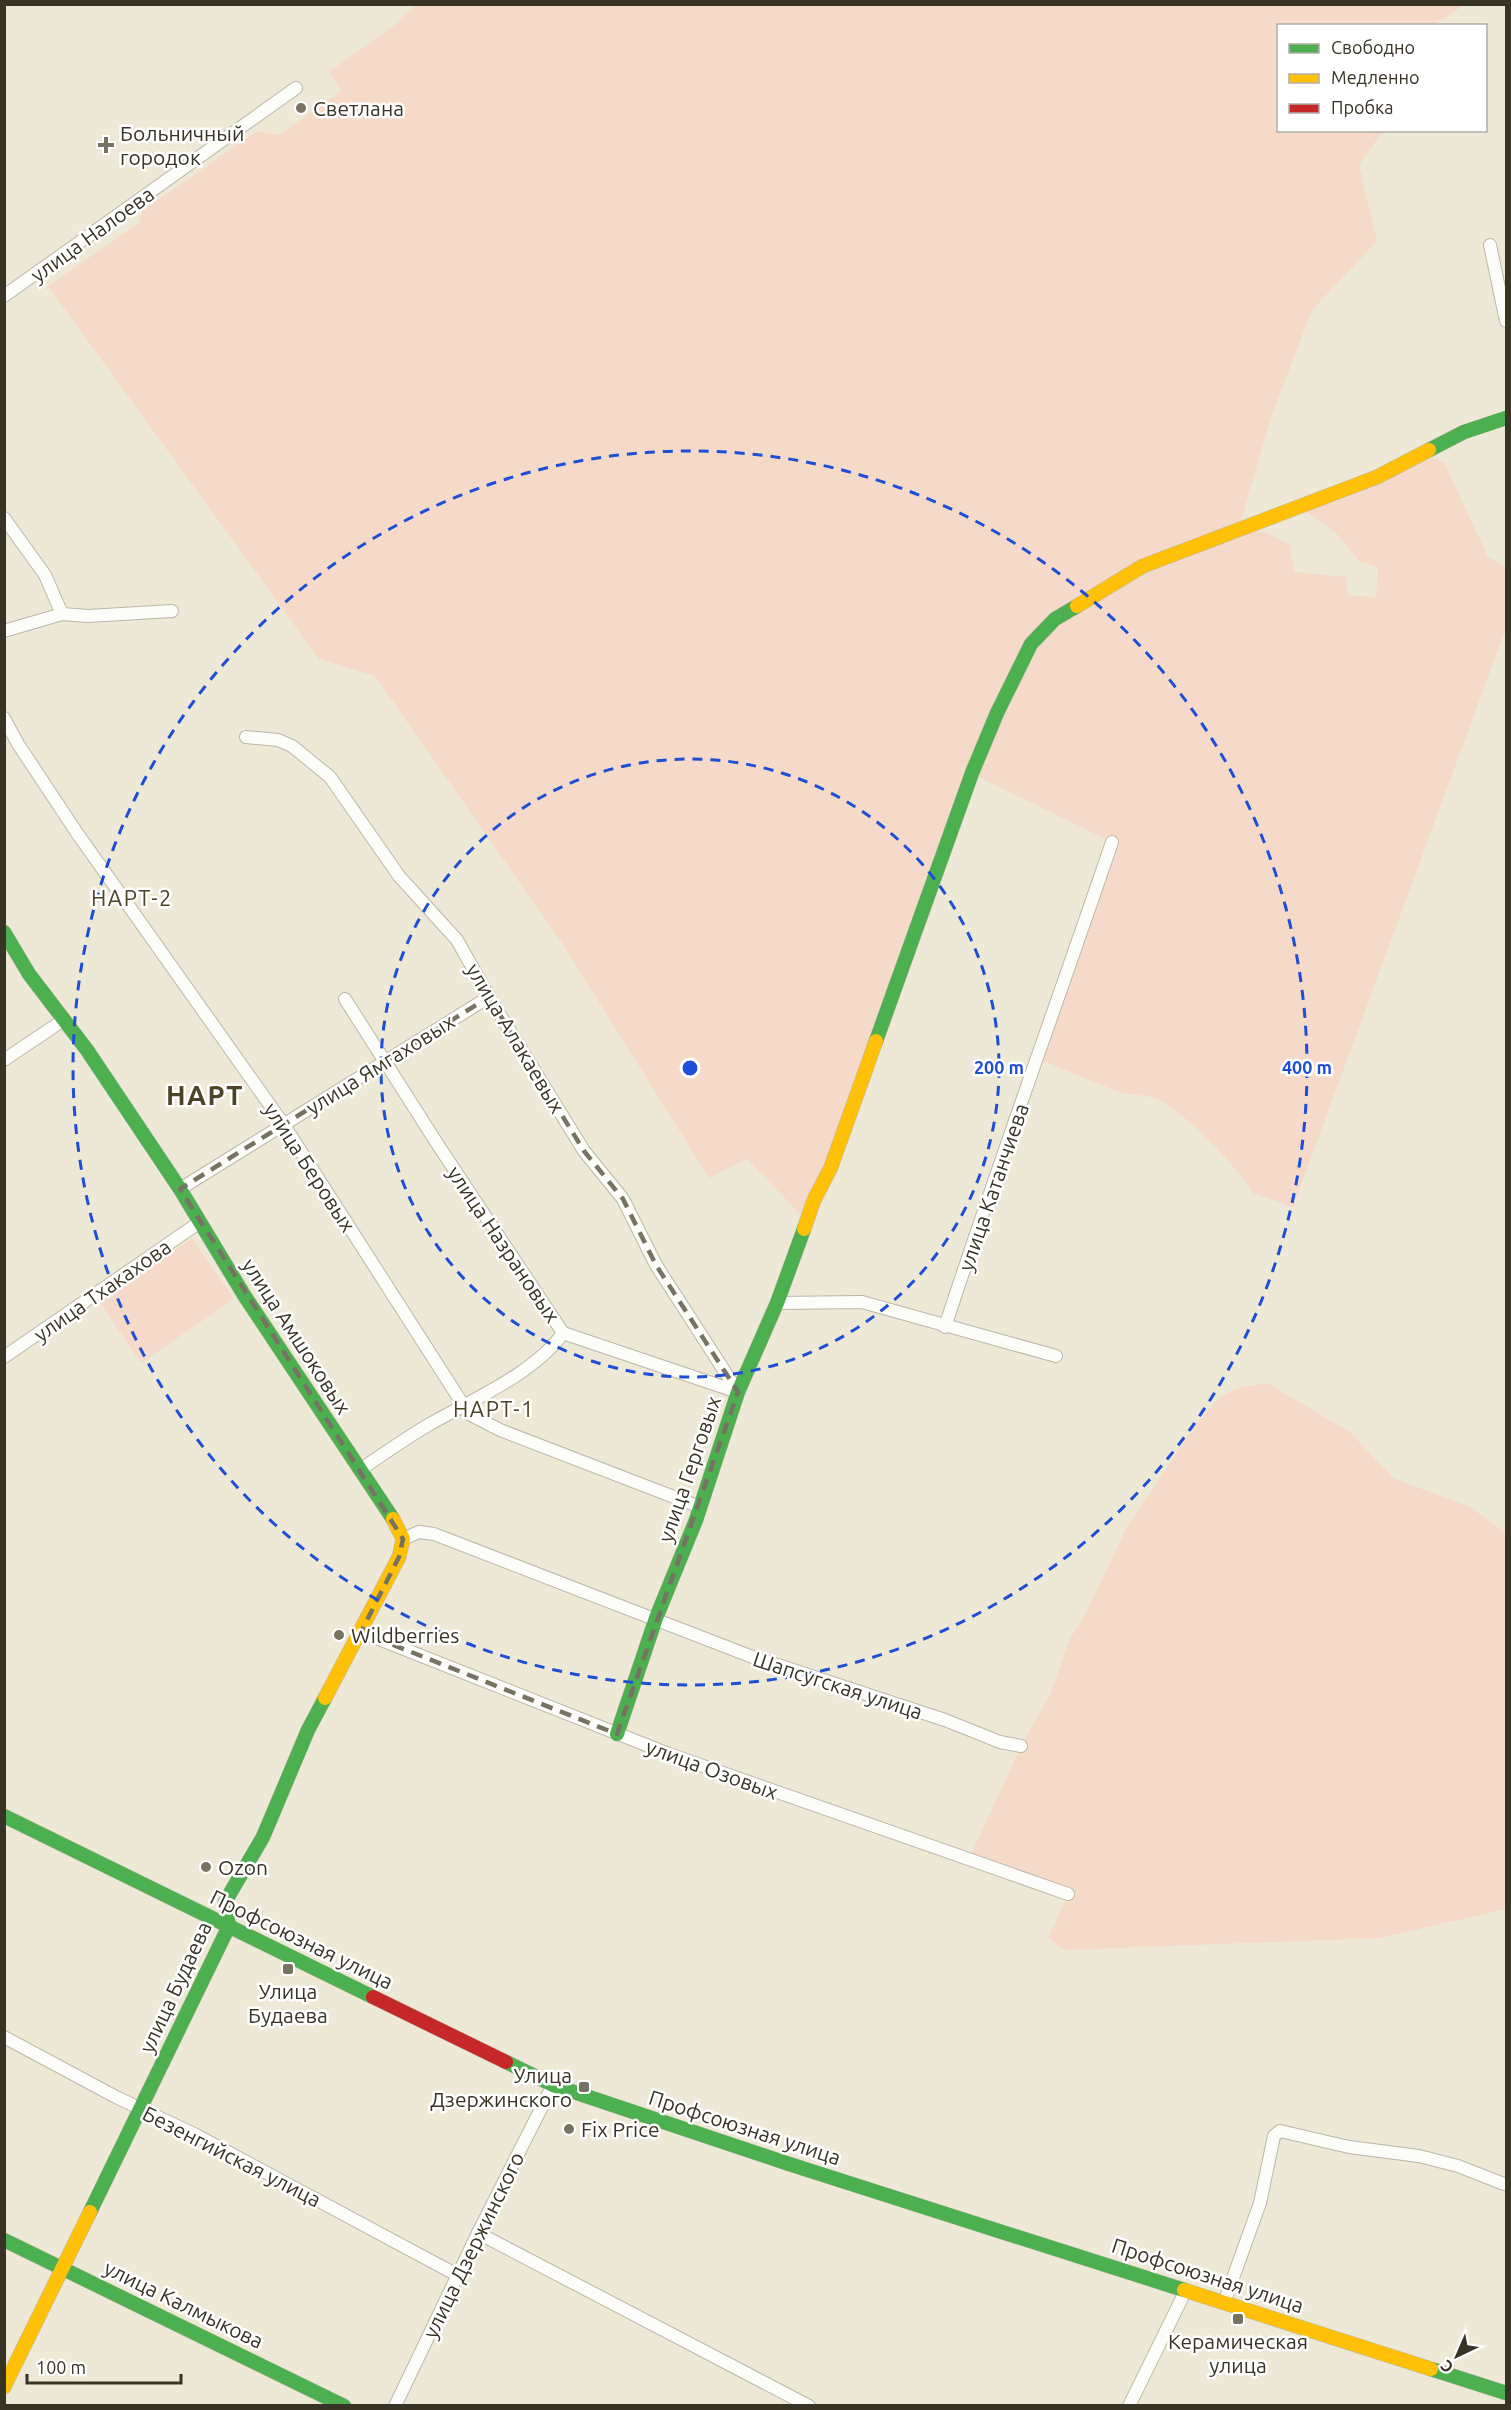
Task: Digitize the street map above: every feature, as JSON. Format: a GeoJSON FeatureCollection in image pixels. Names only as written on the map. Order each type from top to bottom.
{"type":"FeatureCollection","features":[{"type":"Feature","properties":{"kind":"street","name":"улица Налоева"},"geometry":{"type":"LineString","coordinates":[[4,296],[296,88]]}},
{"type":"Feature","properties":{"kind":"street"},"geometry":{"type":"LineString","coordinates":[[1490,245],[1506,321]]}},
{"type":"Feature","properties":{"kind":"street","name":"улица Герговых"},"geometry":{"type":"LineString","coordinates":[[617,1734],[656,1618],[700,1507],[738,1392],[777,1303],[807,1219],[831,1167],[972,773],[1031,644],[1056,619],[1143,566],[1377,477],[1464,432],[1506,418]]}},
{"type":"Feature","properties":{"kind":"street"},"geometry":{"type":"LineString","coordinates":[[4,518],[45,575],[62,614]]}},
{"type":"Feature","properties":{"kind":"street"},"geometry":{"type":"LineString","coordinates":[[4,631],[62,614],[88,616],[172,611]]}},
{"type":"Feature","properties":{"kind":"street","name":"улица Беровых"},"geometry":{"type":"LineString","coordinates":[[4,718],[18,744],[77,833],[284,1125],[463,1406],[476,1419],[500,1430],[700,1507]]}},
{"type":"Feature","properties":{"kind":"street","name":"улица Алакаевых"},"geometry":{"type":"LineString","coordinates":[[246,737],[278,740],[292,746],[330,777],[399,876],[457,940],[489,997],[584,1151],[623,1199],[656,1265],[738,1392]]}},
{"type":"Feature","properties":{"kind":"street","name":"улица Катанчиева"},"geometry":{"type":"LineString","coordinates":[[945,1327],[986,1201],[1039,1059],[1112,842]]}},
{"type":"Feature","properties":{"kind":"street","name":"улица Амшоковых"},"geometry":{"type":"LineString","coordinates":[[4,932],[62,1021],[87,1050],[180,1189],[244,1296],[400,1529],[403,1539]]}},
{"type":"Feature","properties":{"kind":"street","name":"улица Ямгаховых"},"geometry":{"type":"LineString","coordinates":[[180,1189],[489,997]]}},
{"type":"Feature","properties":{"kind":"street","name":"улица Назрановых"},"geometry":{"type":"LineString","coordinates":[[345,999],[440,1148],[563,1333],[738,1392]]}},
{"type":"Feature","properties":{"kind":"street"},"geometry":{"type":"LineString","coordinates":[[4,1060],[62,1021]]}},
{"type":"Feature","properties":{"kind":"street","name":"улица Тхакахова"},"geometry":{"type":"LineString","coordinates":[[4,1357],[200,1222]]}},
{"type":"Feature","properties":{"kind":"street"},"geometry":{"type":"LineString","coordinates":[[777,1303],[862,1302],[945,1327],[1056,1356]]}},
{"type":"Feature","properties":{"kind":"street"},"geometry":{"type":"LineString","coordinates":[[360,1470],[541,1356],[554,1346],[563,1333]]}},
{"type":"Feature","properties":{"kind":"street"},"geometry":{"type":"LineString","coordinates":[[403,1539],[419,1532],[434,1534],[656,1618]]}},
{"type":"Feature","properties":{"kind":"street","name":"улица Будаева"},"geometry":{"type":"LineString","coordinates":[[4,2387],[64,2269],[229,1926],[225,1902],[263,1837],[308,1730],[399,1557],[403,1539]]}},
{"type":"Feature","properties":{"kind":"street","name":"Шапсугская улица"},"geometry":{"type":"LineString","coordinates":[[656,1618],[750,1656],[945,1720],[1000,1742],[1021,1746]]}},
{"type":"Feature","properties":{"kind":"street","name":"улица Озовых"},"geometry":{"type":"LineString","coordinates":[[361,1632],[617,1734],[901,1838],[1068,1894]]}},
{"type":"Feature","properties":{"kind":"street","name":"Профсоюзная улица"},"geometry":{"type":"LineString","coordinates":[[4,1816],[553,2085],[776,2160],[1506,2393]]}},
{"type":"Feature","properties":{"kind":"street","name":"Безенгийская улица"},"geometry":{"type":"LineString","coordinates":[[4,2037],[140,2109],[196,2135],[459,2276]]}},
{"type":"Feature","properties":{"kind":"street","name":"улица Дзержинского"},"geometry":{"type":"LineString","coordinates":[[395,2406],[459,2276],[477,2233],[553,2085]]}},
{"type":"Feature","properties":{"kind":"street"},"geometry":{"type":"LineString","coordinates":[[1224,2303],[1260,2203],[1274,2136],[1280,2132],[1349,2147],[1419,2156],[1458,2166],[1504,2184]]}},
{"type":"Feature","properties":{"kind":"street"},"geometry":{"type":"LineString","coordinates":[[477,2233],[809,2406]]}},
{"type":"Feature","properties":{"kind":"street","name":"улица Калмыкова"},"geometry":{"type":"LineString","coordinates":[[4,2240],[344,2406]]}},
{"type":"Feature","properties":{"kind":"street"},"geometry":{"type":"LineString","coordinates":[[1130,2406],[1186,2290]]}},
{"type":"Feature","properties":{"kind":"highlighted area"},"geometry":{"type":"Polygon","coordinates":[[[489,997],[584,1151],[623,1199],[656,1265],[738,1392],[617,1734],[361,1632],[399,1557],[403,1539],[180,1189],[489,997]]]}},
{"type":"Feature","properties":{"kind":"shaded area"},"geometry":{"type":"Polygon","coordinates":[[[416,5],[1464,5],[1436,24],[1277,24],[1277,132],[1382,132],[1359,165],[1377,241],[1312,310],[1272,415],[1239,527],[1267,533],[1289,544],[1295,572],[1346,577],[1348,596],[1376,597],[1378,567],[1360,562],[1336,533],[1305,511],[1429,457],[1444,462],[1488,557],[1506,567],[1506,628],[1293,1207],[1253,1193],[1211,1143],[1185,1118],[1161,1101],[1090,1081],[1039,1059],[1112,842],[972,774],[853,1102],[800,1214],[747,1159],[709,1178],[562,943],[375,676],[319,659],[48,286],[139,223],[142,211],[257,131],[279,135],[341,91],[329,72],[393,26],[416,5]]]}},
{"type":"Feature","properties":{"kind":"shaded area"},"geometry":{"type":"Polygon","coordinates":[[[192,1238],[234,1299],[141,1363],[99,1301],[192,1238]]]}},
{"type":"Feature","properties":{"kind":"shaded area"},"geometry":{"type":"Polygon","coordinates":[[[1267,1383],[1350,1432],[1393,1478],[1470,1507],[1506,1533],[1506,1909],[1380,1938],[1064,1950],[1048,1938],[1068,1895],[968,1861],[1021,1746],[1050,1695],[1070,1638],[1082,1621],[1126,1529],[1196,1424],[1219,1398],[1238,1388],[1267,1383]]]}},
{"type":"Feature","properties":{"kind":"traffic: fast"},"geometry":{"type":"LineString","coordinates":[[1429,450],[1464,432],[1506,418]]}},
{"type":"Feature","properties":{"kind":"traffic: fast"},"geometry":{"type":"LineString","coordinates":[[876,1041],[972,773],[997,713],[1031,644],[1055,619],[1077,606]]}},
{"type":"Feature","properties":{"kind":"traffic: fast"},"geometry":{"type":"LineString","coordinates":[[4,932],[29,974],[87,1050],[180,1189],[244,1295],[393,1519]]}},
{"type":"Feature","properties":{"kind":"traffic: fast"},"geometry":{"type":"LineString","coordinates":[[617,1734],[656,1618],[696,1520],[738,1392],[777,1303],[804,1229]]}},
{"type":"Feature","properties":{"kind":"traffic: fast"},"geometry":{"type":"LineString","coordinates":[[90,2212],[229,1926],[225,1902],[263,1837],[308,1730],[325,1698]]}},
{"type":"Feature","properties":{"kind":"traffic: fast"},"geometry":{"type":"LineString","coordinates":[[4,1816],[373,1997]]}},
{"type":"Feature","properties":{"kind":"traffic: fast"},"geometry":{"type":"LineString","coordinates":[[506,2062],[553,2085],[786,2163],[1184,2290]]}},
{"type":"Feature","properties":{"kind":"traffic: fast"},"geometry":{"type":"LineString","coordinates":[[4,2240],[344,2406]]}},
{"type":"Feature","properties":{"kind":"traffic: fast"},"geometry":{"type":"LineString","coordinates":[[1431,2369],[1506,2393]]}},
{"type":"Feature","properties":{"kind":"traffic: slow"},"geometry":{"type":"LineString","coordinates":[[1077,606],[1143,566],[1377,477],[1429,450]]}},
{"type":"Feature","properties":{"kind":"traffic: slow"},"geometry":{"type":"LineString","coordinates":[[804,1229],[814,1200],[831,1167],[876,1041]]}},
{"type":"Feature","properties":{"kind":"traffic: slow"},"geometry":{"type":"LineString","coordinates":[[325,1698],[399,1557],[403,1539],[393,1519]]}},
{"type":"Feature","properties":{"kind":"traffic: slow"},"geometry":{"type":"LineString","coordinates":[[4,2387],[90,2212]]}},
{"type":"Feature","properties":{"kind":"traffic: slow"},"geometry":{"type":"LineString","coordinates":[[1184,2290],[1431,2369]]}},
{"type":"Feature","properties":{"kind":"traffic: jam"},"geometry":{"type":"LineString","coordinates":[[373,1997],[506,2062]]}},
{"type":"Feature","properties":{"kind":"place","name":"Светлана"},"geometry":{"type":"Point","coordinates":[301,108]}},
{"type":"Feature","properties":{"kind":"place","name":"Больничный городок"},"geometry":{"type":"Point","coordinates":[106,145]}},
{"type":"Feature","properties":{"kind":"place","name":"Wildberries"},"geometry":{"type":"Point","coordinates":[339,1635]}},
{"type":"Feature","properties":{"kind":"place","name":"Ozon"},"geometry":{"type":"Point","coordinates":[206,1867]}},
{"type":"Feature","properties":{"kind":"place","name":"Улица Будаева"},"geometry":{"type":"Point","coordinates":[288,1969]}},
{"type":"Feature","properties":{"kind":"place","name":"Улица Дзержинского"},"geometry":{"type":"Point","coordinates":[584,2087]}},
{"type":"Feature","properties":{"kind":"place","name":"Fix Price"},"geometry":{"type":"Point","coordinates":[569,2129]}},
{"type":"Feature","properties":{"kind":"place","name":"Керамическая улица"},"geometry":{"type":"Point","coordinates":[1238,2319]}},
{"type":"Feature","properties":{"kind":"district","name":"НАРТ-2"},"geometry":{"type":"Point","coordinates":[132,897]}},
{"type":"Feature","properties":{"kind":"district","name":"НАРТ"},"geometry":{"type":"Point","coordinates":[205,1095]}},
{"type":"Feature","properties":{"kind":"district","name":"НАРТ-1"},"geometry":{"type":"Point","coordinates":[494,1408]}}]}
